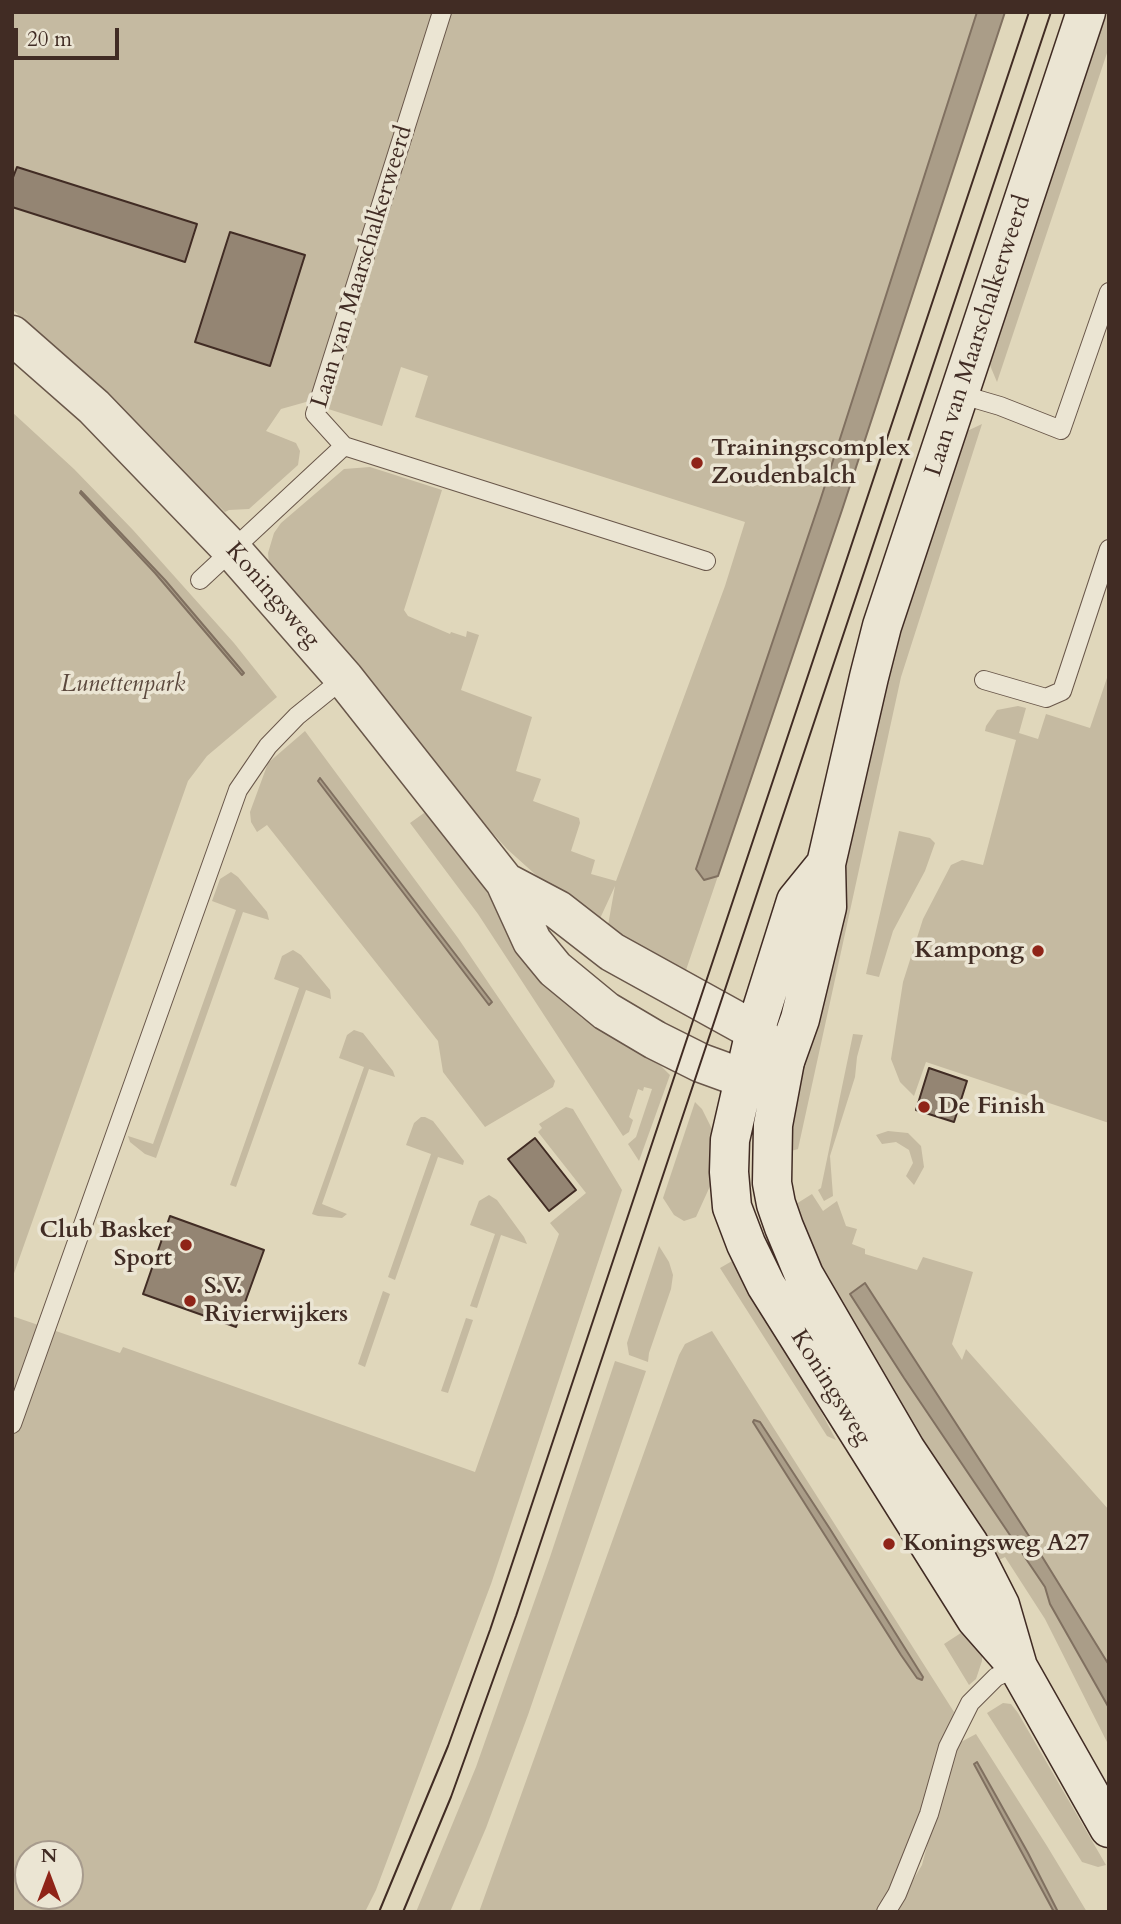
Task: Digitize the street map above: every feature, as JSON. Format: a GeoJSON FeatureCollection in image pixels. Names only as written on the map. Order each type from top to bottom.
{"type":"FeatureCollection","features":[{"type":"Feature","properties":{"kind":"main road","name":"Laan van Maarschalkerweerd"},"geometry":{"type":"LineString","coordinates":[[785,1061],[800,1019],[827,906],[826,864],[883,626],[1086,12]]}},
{"type":"Feature","properties":{"kind":"main road","name":"Koningsweg"},"geometry":{"type":"LineString","coordinates":[[12,335],[94,407],[233,551],[344,678],[505,882],[532,941],[555,969],[606,1011],[655,1040],[701,1063],[745,1080],[730,1140],[729,1172],[732,1207],[746,1244],[766,1285],[976,1619],[1018,1667],[1109,1828]]}},
{"type":"Feature","properties":{"kind":"main road","name":"Laan van Maarschalkerweerd"},"geometry":{"type":"LineString","coordinates":[[745,1080],[755,1031],[796,901],[826,864]]}},
{"type":"Feature","properties":{"kind":"main road","name":"Koningsweg"},"geometry":{"type":"LineString","coordinates":[[505,882],[558,910],[612,952],[755,1031],[785,1061],[773,1125],[772,1183],[776,1204],[799,1265],[906,1450],[969,1544],[1000,1605],[1018,1667]]}},
{"type":"Feature","properties":{"kind":"main road"},"geometry":{"type":"LineString","coordinates":[[745,1080],[785,1061]]}},
{"type":"Feature","properties":{"kind":"lane","name":"Laan van Maarschalkerweerd"},"geometry":{"type":"LineString","coordinates":[[200,580],[344,446],[314,414],[442,12]]}},
{"type":"Feature","properties":{"kind":"lane"},"geometry":{"type":"LineString","coordinates":[[959,394],[1061,429],[1109,292]]}},
{"type":"Feature","properties":{"kind":"lane"},"geometry":{"type":"LineString","coordinates":[[344,446],[706,561]]}},
{"type":"Feature","properties":{"kind":"lane"},"geometry":{"type":"LineString","coordinates":[[984,680],[1045,698],[1062,691],[1109,549]]}},
{"type":"Feature","properties":{"kind":"lane"},"geometry":{"type":"LineString","coordinates":[[12,1424],[238,790],[268,746],[297,716],[344,678]]}},
{"type":"Feature","properties":{"kind":"lane"},"geometry":{"type":"LineString","coordinates":[[886,1912],[897,1894],[929,1814],[948,1748],[970,1703],[996,1677],[1018,1667]]}},
{"type":"Feature","properties":{"kind":"green space","name":"Trainingscomplex Zoudenbalch"},"geometry":{"type":"Polygon","coordinates":[[[12,12],[977,12],[820,501],[696,869],[704,880],[718,876],[685,973],[607,931],[615,886],[597,925],[566,902],[507,849],[269,564],[268,553],[274,533],[281,523],[344,469],[370,467],[442,490],[404,610],[408,616],[450,634],[451,632],[466,637],[467,631],[479,635],[461,690],[532,717],[516,771],[541,779],[533,801],[579,818],[580,823],[571,851],[595,860],[591,874],[616,881],[725,586],[745,522],[415,417],[428,376],[401,367],[382,426],[306,402],[281,409],[266,431],[296,443],[300,451],[298,465],[249,509],[225,512],[12,309],[12,12]]]}},
{"type":"Feature","properties":{"kind":"green space"},"geometry":{"type":"Polygon","coordinates":[[[1104,12],[1109,12],[1109,47],[997,382],[989,363],[1104,12]]]}},
{"type":"Feature","properties":{"kind":"green space","name":"Lunettenpark"},"geometry":{"type":"Polygon","coordinates":[[[12,412],[74,469],[133,530],[234,643],[277,697],[207,756],[188,781],[12,1279],[12,412]]]}},
{"type":"Feature","properties":{"kind":"green space"},"geometry":{"type":"Polygon","coordinates":[[[982,424],[901,677],[798,1149],[791,1151],[789,1128],[884,684],[965,432],[982,424]]]}},
{"type":"Feature","properties":{"kind":"green space","name":"Kampong"},"geometry":{"type":"Polygon","coordinates":[[[1109,672],[1109,1123],[926,1062],[914,1096],[900,1082],[891,1059],[903,982],[923,919],[951,865],[962,860],[983,865],[1016,740],[985,731],[986,726],[997,710],[1018,706],[1026,708],[1019,733],[1038,739],[1046,714],[1090,728],[1109,672]]]}},
{"type":"Feature","properties":{"kind":"green space"},"geometry":{"type":"Polygon","coordinates":[[[305,731],[458,938],[555,1081],[553,1087],[485,1127],[443,1072],[438,1041],[267,825],[257,832],[251,822],[250,812],[268,763],[305,731]]]}},
{"type":"Feature","properties":{"kind":"green space"},"geometry":{"type":"Polygon","coordinates":[[[424,813],[429,814],[480,881],[538,976],[582,1018],[661,1066],[670,1075],[639,1161],[628,1144],[636,1137],[652,1089],[638,1089],[629,1117],[633,1120],[629,1132],[623,1136],[478,914],[410,823],[424,813]]]}},
{"type":"Feature","properties":{"kind":"green space"},"geometry":{"type":"Polygon","coordinates":[[[899,831],[930,838],[935,843],[925,871],[893,931],[879,977],[866,974],[899,831]]]}},
{"type":"Feature","properties":{"kind":"green space"},"geometry":{"type":"Polygon","coordinates":[[[231,872],[267,912],[269,920],[243,912],[156,1158],[145,1154],[130,1142],[128,1136],[153,1144],[236,910],[212,901],[220,879],[231,872]]]}},
{"type":"Feature","properties":{"kind":"green space"},"geometry":{"type":"Polygon","coordinates":[[[293,950],[301,955],[330,990],[331,999],[306,990],[236,1187],[230,1185],[299,988],[274,979],[282,956],[293,950]]]}},
{"type":"Feature","properties":{"kind":"green space"},"geometry":{"type":"Polygon","coordinates":[[[354,1030],[363,1033],[395,1077],[369,1069],[322,1204],[347,1214],[342,1218],[318,1216],[312,1214],[364,1067],[339,1058],[347,1035],[354,1030]]]}},
{"type":"Feature","properties":{"kind":"green space"},"geometry":{"type":"Polygon","coordinates":[[[853,1034],[863,1035],[855,1077],[830,1156],[833,1196],[824,1201],[818,1190],[821,1188],[853,1034]]]}},
{"type":"Feature","properties":{"kind":"green space"},"geometry":{"type":"Polygon","coordinates":[[[695,1102],[702,1109],[712,1129],[716,1173],[696,1217],[684,1221],[674,1215],[663,1198],[695,1102]]]}},
{"type":"Feature","properties":{"kind":"green space"},"geometry":{"type":"Polygon","coordinates":[[[566,1107],[573,1109],[622,1190],[491,1584],[376,1890],[365,1912],[12,1912],[12,1316],[120,1353],[123,1347],[475,1472],[559,1234],[550,1223],[586,1193],[538,1132],[542,1128],[539,1124],[566,1107]]]}},
{"type":"Feature","properties":{"kind":"green space"},"geometry":{"type":"Polygon","coordinates":[[[421,1117],[433,1121],[464,1161],[463,1165],[438,1157],[395,1280],[388,1277],[431,1154],[406,1145],[414,1123],[421,1117]]]}},
{"type":"Feature","properties":{"kind":"green space"},"geometry":{"type":"Polygon","coordinates":[[[888,1131],[908,1133],[921,1146],[924,1167],[914,1185],[906,1176],[913,1163],[909,1150],[896,1142],[882,1144],[876,1135],[888,1131]]]}},
{"type":"Feature","properties":{"kind":"green space"},"geometry":{"type":"Polygon","coordinates":[[[812,1194],[823,1211],[837,1201],[846,1226],[857,1229],[852,1244],[865,1249],[865,1254],[917,1270],[923,1257],[973,1272],[952,1344],[962,1360],[966,1349],[1109,1510],[1109,1665],[866,1284],[850,1294],[1045,1587],[1050,1604],[1109,1708],[1109,1746],[1045,1619],[1005,1557],[997,1561],[936,1468],[810,1252],[796,1204],[812,1194]]]}},
{"type":"Feature","properties":{"kind":"green space"},"geometry":{"type":"Polygon","coordinates":[[[489,1195],[497,1200],[527,1244],[501,1235],[477,1308],[470,1306],[495,1234],[470,1225],[479,1201],[489,1195]]]}},
{"type":"Feature","properties":{"kind":"green space"},"geometry":{"type":"Polygon","coordinates":[[[659,1246],[673,1275],[648,1362],[629,1355],[627,1343],[659,1246]]]}},
{"type":"Feature","properties":{"kind":"green space"},"geometry":{"type":"Polygon","coordinates":[[[739,1257],[836,1440],[827,1436],[720,1268],[739,1257]]]}},
{"type":"Feature","properties":{"kind":"green space"},"geometry":{"type":"Polygon","coordinates":[[[383,1291],[390,1294],[365,1367],[358,1364],[383,1291]]]}},
{"type":"Feature","properties":{"kind":"green space"},"geometry":{"type":"Polygon","coordinates":[[[466,1318],[473,1320],[448,1393],[441,1391],[466,1318]]]}},
{"type":"Feature","properties":{"kind":"green space"},"geometry":{"type":"Polygon","coordinates":[[[712,1331],[954,1712],[919,1819],[884,1900],[875,1912],[479,1912],[679,1355],[685,1344],[712,1331]],[[754,1420],[753,1423],[901,1655],[917,1678],[923,1676],[760,1422],[754,1420]]]}},
{"type":"Feature","properties":{"kind":"green space"},"geometry":{"type":"Polygon","coordinates":[[[615,1361],[646,1371],[528,1715],[486,1828],[450,1912],[416,1912],[476,1767],[615,1361]]]}},
{"type":"Feature","properties":{"kind":"green space"},"geometry":{"type":"Polygon","coordinates":[[[970,1627],[982,1649],[982,1661],[976,1679],[969,1685],[944,1644],[970,1627]]]}},
{"type":"Feature","properties":{"kind":"green space"},"geometry":{"type":"Polygon","coordinates":[[[1003,1703],[1011,1704],[1018,1713],[1106,1865],[1098,1867],[1082,1862],[987,1713],[1003,1703]]]}},
{"type":"Feature","properties":{"kind":"green space"},"geometry":{"type":"Polygon","coordinates":[[[976,1734],[1087,1912],[1058,1912],[1028,1853],[975,1763],[1054,1912],[894,1912],[922,1865],[949,1761],[959,1743],[976,1734]]]}},
{"type":"Feature","properties":{"kind":"shaded area"},"geometry":{"type":"Polygon","coordinates":[[[977,12],[1005,12],[842,510],[718,876],[704,880],[696,869],[820,501],[977,12]]]}},
{"type":"Feature","properties":{"kind":"shaded area"},"geometry":{"type":"Polygon","coordinates":[[[81,491],[165,580],[244,673],[242,675],[155,573],[80,493],[81,491]]]}},
{"type":"Feature","properties":{"kind":"shaded area"},"geometry":{"type":"Polygon","coordinates":[[[320,778],[492,1002],[489,1005],[318,781],[320,778]]]}},
{"type":"Feature","properties":{"kind":"shaded area"},"geometry":{"type":"Polygon","coordinates":[[[865,1283],[1109,1665],[1109,1708],[1050,1604],[1045,1587],[850,1294],[865,1283]]]}},
{"type":"Feature","properties":{"kind":"shaded area"},"geometry":{"type":"Polygon","coordinates":[[[754,1420],[760,1422],[830,1529],[923,1677],[922,1680],[917,1678],[901,1655],[754,1420]]]}},
{"type":"Feature","properties":{"kind":"shaded area"},"geometry":{"type":"Polygon","coordinates":[[[977,1762],[1058,1912],[1054,1912],[974,1764],[977,1762]]]}},
{"type":"Feature","properties":{"kind":"building"},"geometry":{"type":"Polygon","coordinates":[[[17,167],[197,224],[185,262],[12,207],[12,180],[17,167]]]}},
{"type":"Feature","properties":{"kind":"building"},"geometry":{"type":"Polygon","coordinates":[[[230,232],[305,255],[270,366],[195,342],[230,232]]]}},
{"type":"Feature","properties":{"kind":"building"},"geometry":{"type":"Polygon","coordinates":[[[929,1068],[967,1081],[954,1122],[916,1110],[929,1068]]]}},
{"type":"Feature","properties":{"kind":"building"},"geometry":{"type":"Polygon","coordinates":[[[535,1138],[576,1190],[549,1211],[508,1159],[535,1138]]]}},
{"type":"Feature","properties":{"kind":"building"},"geometry":{"type":"Polygon","coordinates":[[[170,1216],[264,1250],[236,1327],[143,1294],[170,1216]]]}},
{"type":"Feature","properties":{"kind":"tram line"},"geometry":{"type":"LineString","coordinates":[[379,1912],[448,1746],[490,1630],[1029,12]]}},
{"type":"Feature","properties":{"kind":"tram line"},"geometry":{"type":"LineString","coordinates":[[403,1912],[451,1797],[516,1616],[1051,12]]}},
{"type":"Feature","properties":{"kind":"place","name":"Trainingscomplex Zoudenbalch"},"geometry":{"type":"Point","coordinates":[697,463]}},
{"type":"Feature","properties":{"kind":"place","name":"Kampong"},"geometry":{"type":"Point","coordinates":[1038,951]}},
{"type":"Feature","properties":{"kind":"place","name":"De Finish"},"geometry":{"type":"Point","coordinates":[924,1107]}},
{"type":"Feature","properties":{"kind":"place","name":"Club Basker Sport"},"geometry":{"type":"Point","coordinates":[186,1245]}},
{"type":"Feature","properties":{"kind":"place","name":"S.V. Rivierwijkers"},"geometry":{"type":"Point","coordinates":[190,1301]}},
{"type":"Feature","properties":{"kind":"place","name":"Koningsweg A27"},"geometry":{"type":"Point","coordinates":[889,1544]}}]}
